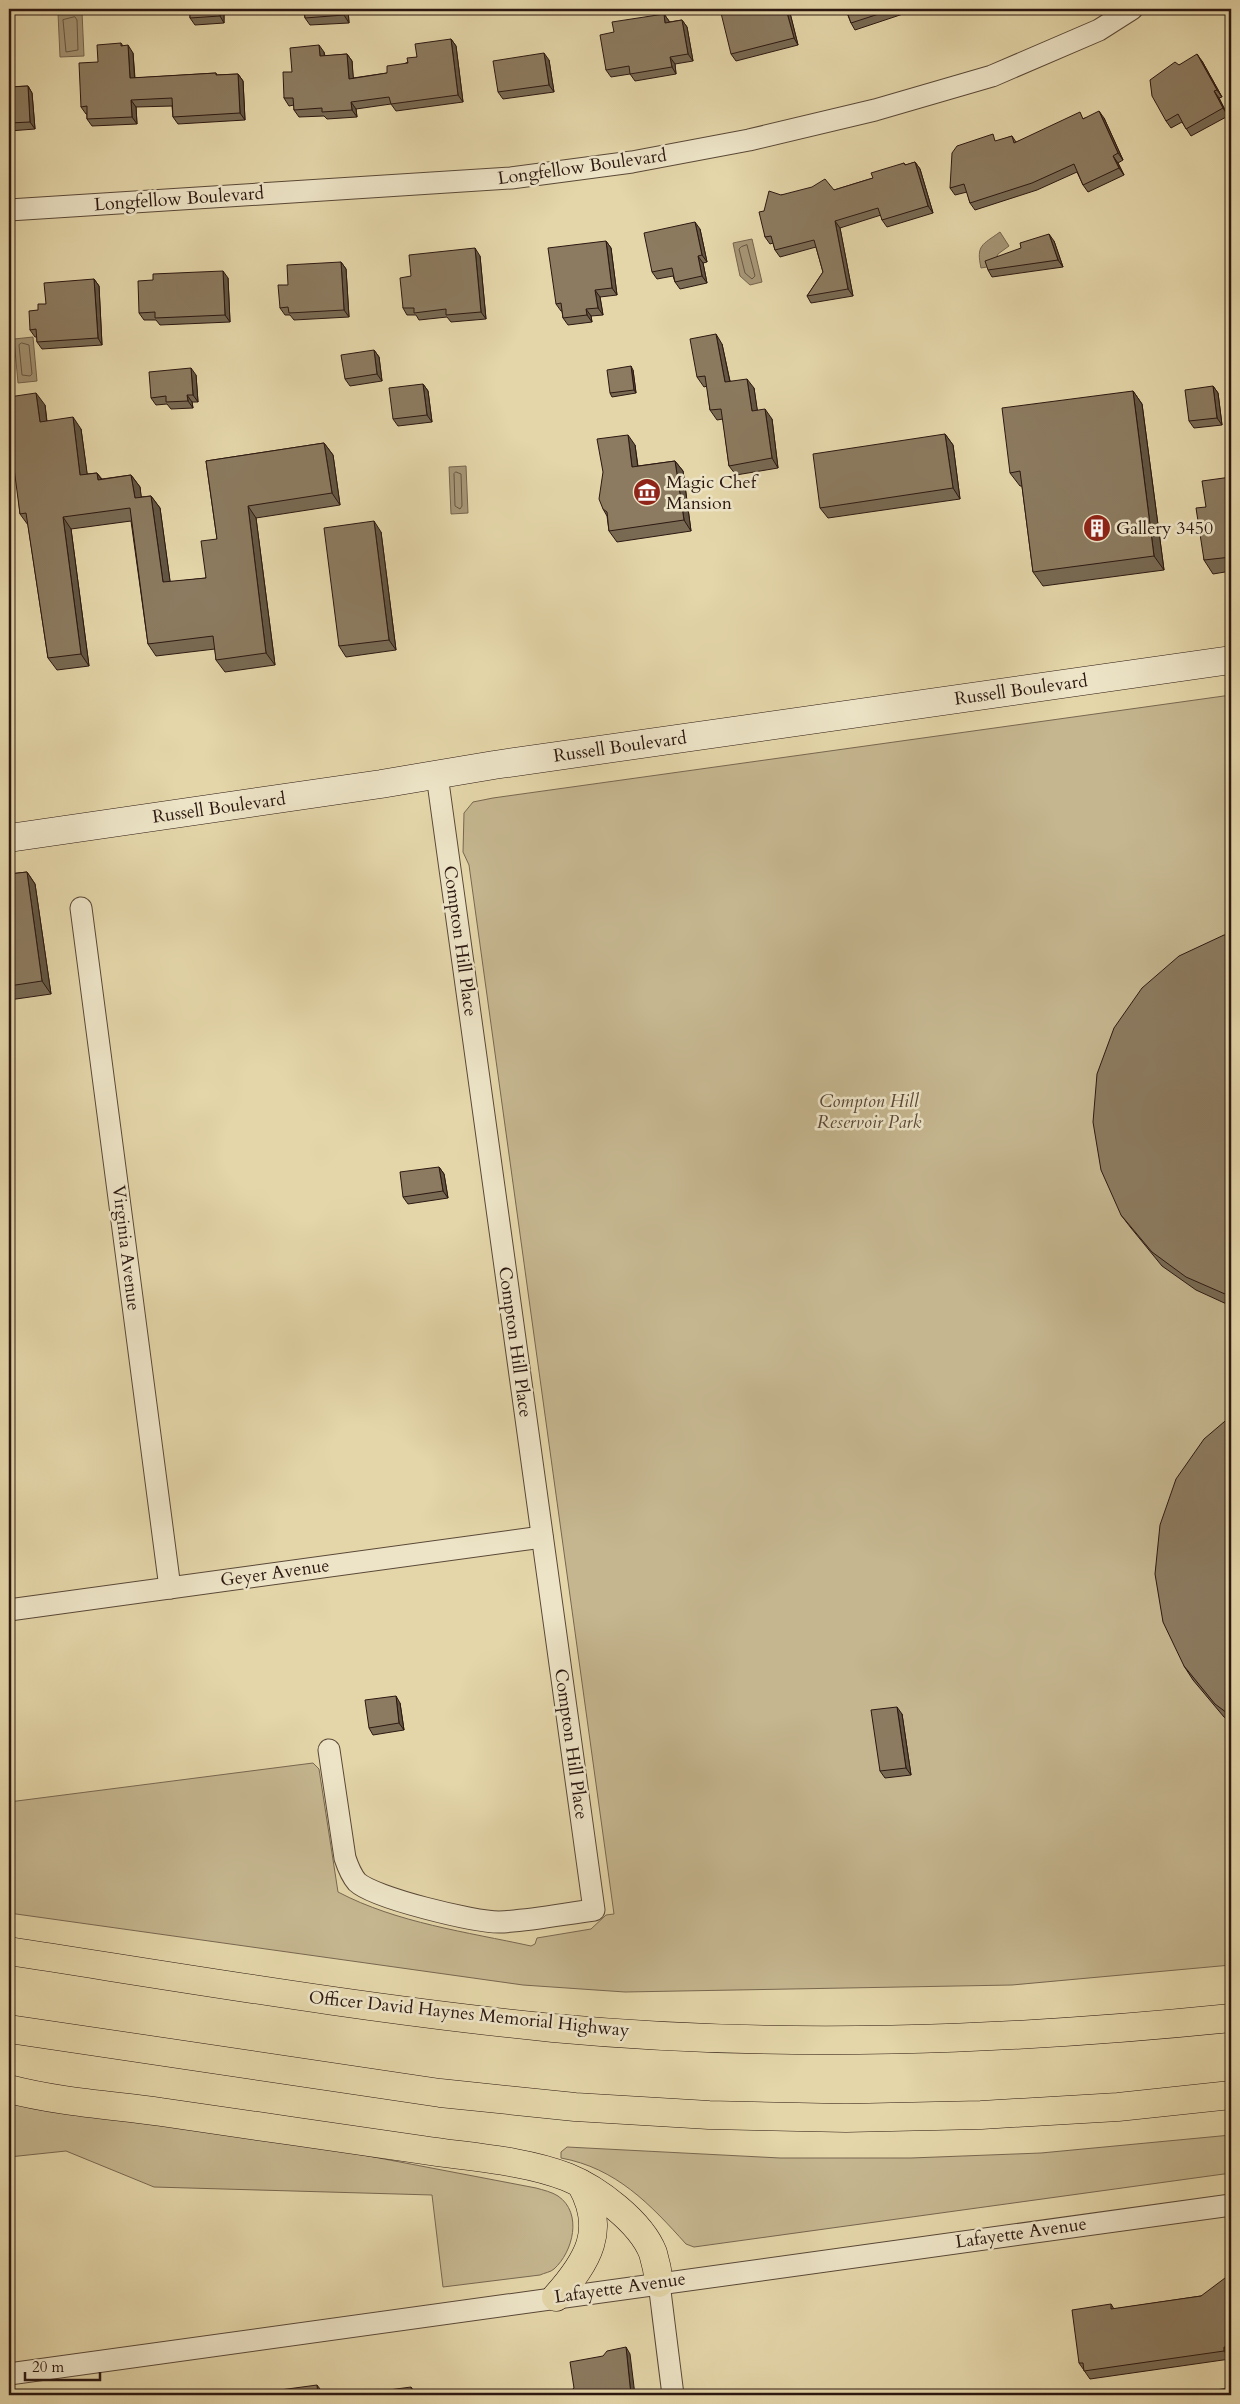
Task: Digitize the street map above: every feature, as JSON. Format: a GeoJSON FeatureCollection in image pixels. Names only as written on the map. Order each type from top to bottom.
{"type":"FeatureCollection","features":[{"type":"Feature","properties":{"kind":"highway","name":"Officer David Haynes Memorial Highway"},"geometry":{"type":"LineString","coordinates":[[9,1951],[418,2012],[554,2028],[690,2037],[828,2041],[964,2039],[1100,2032],[1231,2018]]}},
{"type":"Feature","properties":{"kind":"highway"},"geometry":{"type":"LineString","coordinates":[[9,2029],[440,2093],[575,2107],[681,2113],[846,2118],[981,2115],[1118,2107],[1231,2095]]}},
{"type":"Feature","properties":{"kind":"highway"},"geometry":{"type":"LineString","coordinates":[[9,2089],[66,2101],[251,2125],[509,2164],[549,2172],[581,2184],[606,2200],[637,2229],[652,2252],[659,2283]]}},
{"type":"Feature","properties":{"kind":"highway"},"geometry":{"type":"LineString","coordinates":[[556,2297],[580,2268],[593,2240],[594,2222],[581,2184]]}},
{"type":"Feature","properties":{"kind":"main road","name":"Russell Boulevard"},"geometry":{"type":"LineString","coordinates":[[9,838],[1231,660]]}},
{"type":"Feature","properties":{"kind":"street","name":"Longfellow Boulevard"},"geometry":{"type":"LineString","coordinates":[[9,210],[511,178],[632,162],[749,140],[875,110],[992,76],[1099,30],[1132,9]]}},
{"type":"Feature","properties":{"kind":"street","name":"Compton Hill Place"},"geometry":{"type":"LineString","coordinates":[[329,1750],[345,1858],[349,1871],[357,1882],[372,1892],[464,1918],[498,1922],[594,1910],[437,775]]}},
{"type":"Feature","properties":{"kind":"street","name":"Virginia Avenue"},"geometry":{"type":"LineString","coordinates":[[81,908],[170,1588]]}},
{"type":"Feature","properties":{"kind":"street","name":"Geyer Avenue"},"geometry":{"type":"LineString","coordinates":[[9,1610],[542,1536]]}},
{"type":"Feature","properties":{"kind":"street","name":"Lafayette Avenue"},"geometry":{"type":"LineString","coordinates":[[9,2374],[1231,2204]]}},
{"type":"Feature","properties":{"kind":"street"},"geometry":{"type":"LineString","coordinates":[[659,2283],[673,2395]]}},
{"type":"Feature","properties":{"kind":"green space","name":"Compton Hill Reservoir Park"},"geometry":{"type":"Polygon","coordinates":[[[1231,695],[1231,1965],[1012,1985],[625,1992],[523,1985],[9,1913],[9,1802],[313,1763],[319,1769],[338,1892],[384,1912],[408,1919],[531,1946],[535,1944],[537,1938],[591,1929],[606,1915],[614,1914],[469,865],[463,852],[464,813],[473,802],[1231,695]]]}},
{"type":"Feature","properties":{"kind":"green space"},"geometry":{"type":"Polygon","coordinates":[[[9,2098],[290,2141],[536,2188],[558,2196],[566,2203],[571,2212],[573,2222],[570,2243],[561,2262],[551,2271],[540,2275],[443,2287],[432,2195],[154,2187],[66,2151],[9,2157],[9,2098]]]}},
{"type":"Feature","properties":{"kind":"green space"},"geometry":{"type":"Polygon","coordinates":[[[1231,2135],[1231,2173],[694,2247],[686,2244],[645,2202],[615,2179],[581,2163],[561,2158],[561,2152],[567,2147],[780,2158],[911,2158],[1041,2153],[1231,2135]]]}},
{"type":"Feature","properties":{"kind":"water"},"geometry":{"type":"Polygon","coordinates":[[[82,12],[84,56],[60,57],[58,13],[82,12]]]}},
{"type":"Feature","properties":{"kind":"water"},"geometry":{"type":"Polygon","coordinates":[[[1000,232],[1009,246],[998,254],[993,266],[981,268],[979,254],[982,246],[1000,232]]]}},
{"type":"Feature","properties":{"kind":"water"},"geometry":{"type":"Polygon","coordinates":[[[752,239],[762,282],[750,285],[740,276],[733,243],[752,239]]]}},
{"type":"Feature","properties":{"kind":"water"},"geometry":{"type":"Polygon","coordinates":[[[33,337],[37,381],[18,383],[14,339],[33,337]]]}},
{"type":"Feature","properties":{"kind":"water"},"geometry":{"type":"Polygon","coordinates":[[[466,466],[468,513],[451,514],[449,467],[466,466]]]}},
{"type":"Feature","properties":{"kind":"building"},"geometry":{"type":"Polygon","coordinates":[[[190,9],[219,9],[220,16],[190,18],[190,9]]]}},
{"type":"Feature","properties":{"kind":"building"},"geometry":{"type":"Polygon","coordinates":[[[304,9],[344,9],[344,15],[305,18],[304,9]]]}},
{"type":"Feature","properties":{"kind":"building"},"geometry":{"type":"Polygon","coordinates":[[[720,9],[786,9],[794,38],[731,54],[720,9]]]}},
{"type":"Feature","properties":{"kind":"building"},"geometry":{"type":"Polygon","coordinates":[[[846,9],[894,9],[851,23],[846,9]]]}},
{"type":"Feature","properties":{"kind":"building"},"geometry":{"type":"Polygon","coordinates":[[[664,14],[665,23],[682,20],[688,54],[670,57],[672,67],[630,74],[629,66],[606,70],[600,35],[614,32],[612,22],[664,14]]]}},
{"type":"Feature","properties":{"kind":"building"},"geometry":{"type":"Polygon","coordinates":[[[451,39],[458,95],[391,104],[389,97],[351,102],[352,110],[322,112],[322,108],[294,110],[293,98],[284,98],[283,72],[292,72],[290,48],[319,45],[320,56],[347,54],[349,79],[387,73],[387,66],[408,63],[407,58],[417,57],[415,44],[451,39]]]}},
{"type":"Feature","properties":{"kind":"building"},"geometry":{"type":"Polygon","coordinates":[[[121,43],[121,46],[128,45],[130,78],[216,73],[216,75],[238,74],[240,113],[173,117],[172,98],[131,100],[132,117],[87,119],[87,106],[81,107],[79,63],[98,62],[97,45],[121,43]]]}},
{"type":"Feature","properties":{"kind":"building"},"geometry":{"type":"Polygon","coordinates":[[[544,53],[549,85],[498,92],[493,61],[544,53]]]}},
{"type":"Feature","properties":{"kind":"building"},"geometry":{"type":"Polygon","coordinates":[[[1197,54],[1217,90],[1214,91],[1223,108],[1186,129],[1178,114],[1166,121],[1152,96],[1150,80],[1175,62],[1179,65],[1197,54]]]}},
{"type":"Feature","properties":{"kind":"building"},"geometry":{"type":"Polygon","coordinates":[[[28,86],[30,122],[9,123],[9,87],[28,86]]]}},
{"type":"Feature","properties":{"kind":"building"},"geometry":{"type":"Polygon","coordinates":[[[1099,111],[1118,153],[1113,156],[1119,168],[1083,185],[1074,164],[1032,183],[970,203],[964,184],[950,188],[952,153],[957,146],[993,134],[995,141],[1012,136],[1014,143],[1080,112],[1083,119],[1099,111]]]}},
{"type":"Feature","properties":{"kind":"building"},"geometry":{"type":"Polygon","coordinates":[[[915,162],[928,206],[882,220],[878,208],[835,221],[848,289],[807,296],[823,272],[814,240],[775,250],[771,236],[765,237],[759,212],[764,211],[769,191],[781,195],[812,187],[825,179],[834,190],[873,178],[871,173],[904,163],[905,165],[915,162]]]}},
{"type":"Feature","properties":{"kind":"building"},"geometry":{"type":"Polygon","coordinates":[[[695,222],[702,255],[698,256],[702,276],[675,282],[672,268],[652,272],[644,233],[695,222]]]}},
{"type":"Feature","properties":{"kind":"building"},"geometry":{"type":"Polygon","coordinates":[[[1049,234],[1058,260],[988,270],[985,261],[1021,248],[1020,243],[1049,234]]]}},
{"type":"Feature","properties":{"kind":"building"},"geometry":{"type":"Polygon","coordinates":[[[606,241],[612,288],[595,290],[598,308],[586,309],[587,315],[563,318],[561,303],[556,304],[548,248],[606,241]]]}},
{"type":"Feature","properties":{"kind":"building"},"geometry":{"type":"Polygon","coordinates":[[[475,248],[481,312],[446,315],[446,309],[414,313],[414,308],[403,308],[400,278],[411,276],[409,255],[475,248]]]}},
{"type":"Feature","properties":{"kind":"building"},"geometry":{"type":"Polygon","coordinates":[[[341,262],[344,310],[289,313],[288,307],[280,308],[278,285],[288,285],[287,265],[341,262]]]}},
{"type":"Feature","properties":{"kind":"building"},"geometry":{"type":"Polygon","coordinates":[[[223,271],[225,315],[155,318],[155,312],[139,313],[138,281],[153,280],[153,274],[223,271]]]}},
{"type":"Feature","properties":{"kind":"building"},"geometry":{"type":"Polygon","coordinates":[[[94,279],[98,338],[37,342],[36,329],[30,330],[29,311],[38,310],[38,304],[46,304],[44,283],[94,279]]]}},
{"type":"Feature","properties":{"kind":"building"},"geometry":{"type":"Polygon","coordinates":[[[716,334],[725,382],[747,379],[752,411],[765,409],[772,458],[729,466],[721,409],[710,410],[705,376],[697,377],[690,339],[716,334]]]}},
{"type":"Feature","properties":{"kind":"building"},"geometry":{"type":"Polygon","coordinates":[[[374,350],[377,374],[345,379],[341,355],[374,350]]]}},
{"type":"Feature","properties":{"kind":"building"},"geometry":{"type":"Polygon","coordinates":[[[631,366],[634,390],[610,393],[607,370],[631,366]]]}},
{"type":"Feature","properties":{"kind":"building"},"geometry":{"type":"Polygon","coordinates":[[[191,368],[193,395],[187,395],[188,401],[166,402],[166,396],[151,398],[149,372],[191,368]]]}},
{"type":"Feature","properties":{"kind":"building"},"geometry":{"type":"Polygon","coordinates":[[[423,384],[427,415],[393,419],[389,388],[423,384]]]}},
{"type":"Feature","properties":{"kind":"building"},"geometry":{"type":"Polygon","coordinates":[[[1213,386],[1217,418],[1189,421],[1185,390],[1213,386]]]}},
{"type":"Feature","properties":{"kind":"building","name":"Gallery 3450"},"geometry":{"type":"Polygon","coordinates":[[[1133,391],[1154,556],[1033,572],[1020,471],[1010,473],[1002,408],[1133,391]]]}},
{"type":"Feature","properties":{"kind":"building"},"geometry":{"type":"Polygon","coordinates":[[[36,393],[40,422],[73,417],[80,475],[97,473],[98,480],[131,475],[135,498],[151,496],[163,582],[206,578],[201,541],[217,539],[206,461],[324,443],[332,493],[248,506],[266,653],[216,660],[213,636],[148,644],[130,508],[63,517],[81,654],[48,658],[26,513],[20,514],[9,430],[9,426],[11,426],[9,397],[36,393]]]}},
{"type":"Feature","properties":{"kind":"building"},"geometry":{"type":"Polygon","coordinates":[[[945,434],[953,488],[820,508],[813,454],[945,434]]]}},
{"type":"Feature","properties":{"kind":"building","name":"Magic Chef Mansion"},"geometry":{"type":"Polygon","coordinates":[[[628,435],[632,467],[675,461],[684,520],[609,531],[607,512],[603,509],[599,499],[603,472],[597,439],[628,435]]]}},
{"type":"Feature","properties":{"kind":"building"},"geometry":{"type":"Polygon","coordinates":[[[1231,477],[1231,557],[1204,560],[1196,508],[1206,507],[1202,481],[1231,477]]]}},
{"type":"Feature","properties":{"kind":"building"},"geometry":{"type":"Polygon","coordinates":[[[374,521],[389,640],[339,646],[324,528],[374,521]]]}},
{"type":"Feature","properties":{"kind":"building"},"geometry":{"type":"Polygon","coordinates":[[[27,872],[42,981],[9,986],[9,874],[27,872]]]}},
{"type":"Feature","properties":{"kind":"building"},"geometry":{"type":"Polygon","coordinates":[[[1231,934],[1231,1295],[1186,1277],[1152,1252],[1121,1215],[1101,1170],[1093,1122],[1097,1074],[1114,1028],[1142,988],[1179,956],[1224,935],[1231,934]]]}},
{"type":"Feature","properties":{"kind":"building"},"geometry":{"type":"Polygon","coordinates":[[[439,1167],[443,1191],[403,1197],[400,1172],[439,1167]]]}},
{"type":"Feature","properties":{"kind":"building"},"geometry":{"type":"Polygon","coordinates":[[[1231,1416],[1231,1716],[1215,1704],[1184,1666],[1163,1622],[1155,1574],[1160,1525],[1176,1479],[1204,1439],[1231,1416]]]}},
{"type":"Feature","properties":{"kind":"building"},"geometry":{"type":"Polygon","coordinates":[[[396,1696],[399,1723],[369,1728],[365,1700],[396,1696]]]}},
{"type":"Feature","properties":{"kind":"building"},"geometry":{"type":"Polygon","coordinates":[[[897,1707],[906,1768],[880,1771],[871,1710],[897,1707]]]}},
{"type":"Feature","properties":{"kind":"building"},"geometry":{"type":"Polygon","coordinates":[[[1225,2278],[1231,2286],[1231,2346],[1224,2347],[1224,2351],[1084,2371],[1083,2363],[1079,2363],[1072,2310],[1111,2304],[1111,2309],[1201,2296],[1225,2278]]]}},
{"type":"Feature","properties":{"kind":"building"},"geometry":{"type":"Polygon","coordinates":[[[626,2347],[631,2395],[567,2394],[574,2388],[570,2362],[603,2356],[607,2351],[626,2347]]]}},
{"type":"Feature","properties":{"kind":"building"},"geometry":{"type":"Polygon","coordinates":[[[317,2385],[318,2395],[243,2395],[317,2385]]]}},
{"type":"Feature","properties":{"kind":"building"},"geometry":{"type":"Polygon","coordinates":[[[411,2387],[412,2395],[352,2395],[411,2387]]]}},
{"type":"Feature","properties":{"kind":"building"},"geometry":{"type":"Polygon","coordinates":[[[1231,2388],[1231,2395],[1190,2395],[1190,2393],[1231,2388]]]}},
{"type":"Feature","properties":{"kind":"building"},"geometry":{"type":"Polygon","coordinates":[[[924,2392],[925,2395],[904,2395],[924,2392]]]}},
{"type":"Feature","properties":{"kind":"place","name":"Magic Chef Mansion"},"geometry":{"type":"Point","coordinates":[647,492]}},
{"type":"Feature","properties":{"kind":"place","name":"Gallery 3450"},"geometry":{"type":"Point","coordinates":[1097,528]}}]}
